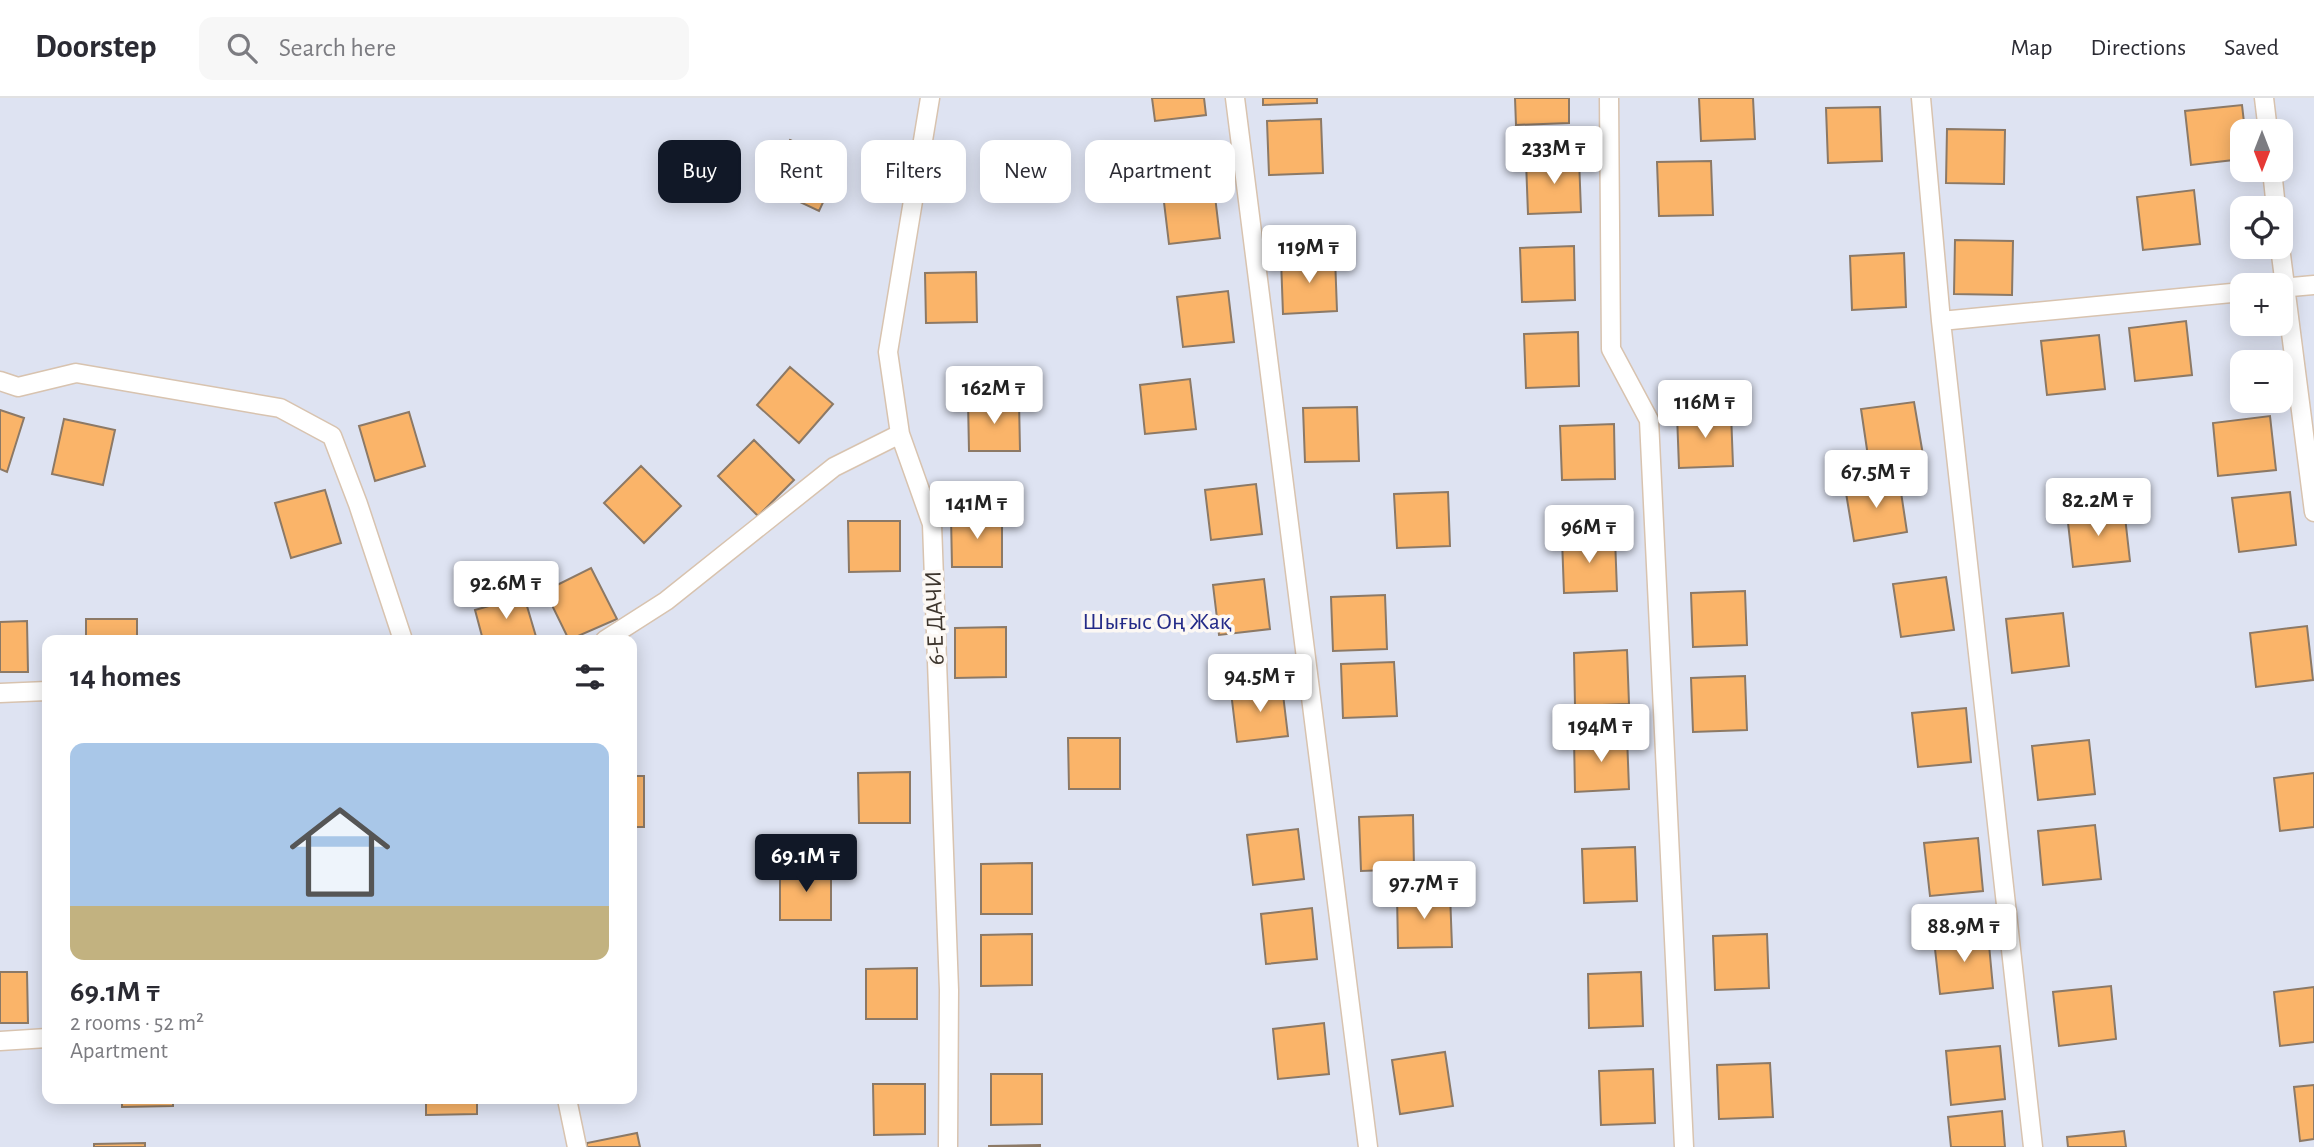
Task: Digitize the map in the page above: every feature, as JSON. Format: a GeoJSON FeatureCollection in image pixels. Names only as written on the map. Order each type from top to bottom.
{"type":"FeatureCollection","features":[{"type":"Feature","properties":{"kind":"lane","name":"6-Е ДАЧИ"},"geometry":{"type":"LineString","coordinates":[[930,98],[888,352],[900,434],[932,524],[949,990],[948,1147]]}},
{"type":"Feature","properties":{"kind":"lane"},"geometry":{"type":"LineString","coordinates":[[1236,98],[1368,1147]]}},
{"type":"Feature","properties":{"kind":"lane"},"geometry":{"type":"LineString","coordinates":[[1609,98],[1611,349],[1649,421],[1684,1147]]}},
{"type":"Feature","properties":{"kind":"lane"},"geometry":{"type":"LineString","coordinates":[[1921,98],[1941,321],[2033,1147]]}},
{"type":"Feature","properties":{"kind":"lane"},"geometry":{"type":"LineString","coordinates":[[2264,98],[2267,119]]}},
{"type":"Feature","properties":{"kind":"lane"},"geometry":{"type":"LineString","coordinates":[[2293,287],[2314,285]]}},
{"type":"Feature","properties":{"kind":"lane"},"geometry":{"type":"LineString","coordinates":[[1941,321],[2230,293]]}},
{"type":"Feature","properties":{"kind":"lane"},"geometry":{"type":"LineString","coordinates":[[2289,336],[2314,512]]}},
{"type":"Feature","properties":{"kind":"lane"},"geometry":{"type":"LineString","coordinates":[[0,381],[18,387],[76,373],[280,408],[332,436],[358,504],[400,635]]}},
{"type":"Feature","properties":{"kind":"lane"},"geometry":{"type":"LineString","coordinates":[[613,635],[666,601],[834,467],[900,434]]}},
{"type":"Feature","properties":{"kind":"lane"},"geometry":{"type":"LineString","coordinates":[[0,693],[42,691]]}},
{"type":"Feature","properties":{"kind":"lane"},"geometry":{"type":"LineString","coordinates":[[0,1041],[42,1038]]}},
{"type":"Feature","properties":{"kind":"lane"},"geometry":{"type":"LineString","coordinates":[[568,1104],[577,1147]]}},
{"type":"Feature","properties":{"kind":"green space","name":"Шығыс Оң Жақ"},"geometry":{"type":"Polygon","coordinates":[[[0,98],[2314,98],[2314,1147],[0,1147],[0,98]]]}},
{"type":"Feature","properties":{"kind":"building"},"geometry":{"type":"Polygon","coordinates":[[[1152,98],[1204,98],[1206,115],[1155,121],[1152,98]]]}},
{"type":"Feature","properties":{"kind":"building"},"geometry":{"type":"Polygon","coordinates":[[[1263,98],[1317,98],[1317,103],[1263,105],[1263,98]]]}},
{"type":"Feature","properties":{"kind":"building"},"geometry":{"type":"Polygon","coordinates":[[[1515,98],[1569,98],[1569,123],[1516,125],[1515,98]]]}},
{"type":"Feature","properties":{"kind":"building"},"geometry":{"type":"Polygon","coordinates":[[[1699,98],[1753,98],[1755,139],[1701,141],[1699,98]]]}},
{"type":"Feature","properties":{"kind":"building"},"geometry":{"type":"Polygon","coordinates":[[[2242,105],[2244,119],[2230,119],[2230,160],[2191,165],[2185,111],[2242,105]]]}},
{"type":"Feature","properties":{"kind":"building"},"geometry":{"type":"Polygon","coordinates":[[[1880,107],[1882,161],[1828,163],[1826,108],[1880,107]]]}},
{"type":"Feature","properties":{"kind":"building"},"geometry":{"type":"Polygon","coordinates":[[[1321,119],[1323,173],[1269,175],[1267,121],[1321,119]]]}},
{"type":"Feature","properties":{"kind":"building"},"geometry":{"type":"Polygon","coordinates":[[[1947,129],[2005,130],[2004,184],[1946,183],[1947,129]]]}},
{"type":"Feature","properties":{"kind":"building"},"geometry":{"type":"Polygon","coordinates":[[[1579,158],[1581,212],[1528,214],[1526,161],[1579,158]]]}},
{"type":"Feature","properties":{"kind":"building"},"geometry":{"type":"Polygon","coordinates":[[[1711,161],[1713,215],[1659,216],[1657,162],[1711,161]]]}},
{"type":"Feature","properties":{"kind":"building"},"geometry":{"type":"Polygon","coordinates":[[[2194,190],[2200,244],[2143,250],[2137,197],[2194,190]]]}},
{"type":"Feature","properties":{"kind":"building"},"geometry":{"type":"Polygon","coordinates":[[[802,203],[823,203],[819,211],[802,203]]]}},
{"type":"Feature","properties":{"kind":"building"},"geometry":{"type":"Polygon","coordinates":[[[1164,203],[1216,203],[1220,238],[1169,244],[1164,203]]]}},
{"type":"Feature","properties":{"kind":"building"},"geometry":{"type":"Polygon","coordinates":[[[1955,240],[2013,241],[2012,295],[1954,294],[1955,240]]]}},
{"type":"Feature","properties":{"kind":"building"},"geometry":{"type":"Polygon","coordinates":[[[1574,246],[1575,300],[1522,302],[1520,248],[1574,246]]]}},
{"type":"Feature","properties":{"kind":"building"},"geometry":{"type":"Polygon","coordinates":[[[1904,253],[1906,307],[1852,310],[1850,256],[1904,253]]]}},
{"type":"Feature","properties":{"kind":"building"},"geometry":{"type":"Polygon","coordinates":[[[1335,257],[1337,311],[1283,314],[1281,259],[1335,257]]]}},
{"type":"Feature","properties":{"kind":"building"},"geometry":{"type":"Polygon","coordinates":[[[976,272],[977,322],[926,323],[925,273],[976,272]]]}},
{"type":"Feature","properties":{"kind":"building"},"geometry":{"type":"Polygon","coordinates":[[[1228,291],[1234,342],[1183,347],[1177,297],[1228,291]]]}},
{"type":"Feature","properties":{"kind":"building"},"geometry":{"type":"Polygon","coordinates":[[[2186,321],[2192,375],[2135,381],[2129,328],[2186,321]]]}},
{"type":"Feature","properties":{"kind":"building"},"geometry":{"type":"Polygon","coordinates":[[[1578,332],[1579,386],[1526,388],[1524,334],[1578,332]]]}},
{"type":"Feature","properties":{"kind":"building"},"geometry":{"type":"Polygon","coordinates":[[[2099,335],[2105,389],[2047,395],[2041,341],[2099,335]]]}},
{"type":"Feature","properties":{"kind":"building"},"geometry":{"type":"Polygon","coordinates":[[[790,367],[833,404],[799,443],[757,405],[790,367]]]}},
{"type":"Feature","properties":{"kind":"building"},"geometry":{"type":"Polygon","coordinates":[[[1190,379],[1196,429],[1145,434],[1140,385],[1190,379]]]}},
{"type":"Feature","properties":{"kind":"building"},"geometry":{"type":"Polygon","coordinates":[[[1019,400],[1020,451],[969,451],[968,401],[1019,400]]]}},
{"type":"Feature","properties":{"kind":"building"},"geometry":{"type":"Polygon","coordinates":[[[1914,402],[1923,455],[1869,463],[1861,409],[1914,402]]]}},
{"type":"Feature","properties":{"kind":"building"},"geometry":{"type":"Polygon","coordinates":[[[1357,407],[1359,461],[1305,462],[1303,408],[1357,407]]]}},
{"type":"Feature","properties":{"kind":"building"},"geometry":{"type":"Polygon","coordinates":[[[0,410],[24,418],[7,472],[0,469],[0,410]]]}},
{"type":"Feature","properties":{"kind":"building"},"geometry":{"type":"Polygon","coordinates":[[[409,412],[425,466],[375,481],[359,426],[409,412]]]}},
{"type":"Feature","properties":{"kind":"building"},"geometry":{"type":"Polygon","coordinates":[[[1731,412],[1733,466],[1679,468],[1677,414],[1731,412]]]}},
{"type":"Feature","properties":{"kind":"building"},"geometry":{"type":"Polygon","coordinates":[[[2270,416],[2276,470],[2218,476],[2213,423],[2270,416]]]}},
{"type":"Feature","properties":{"kind":"building"},"geometry":{"type":"Polygon","coordinates":[[[64,419],[115,430],[103,485],[52,474],[64,419]]]}},
{"type":"Feature","properties":{"kind":"building"},"geometry":{"type":"Polygon","coordinates":[[[1614,424],[1615,479],[1562,480],[1560,426],[1614,424]]]}},
{"type":"Feature","properties":{"kind":"building"},"geometry":{"type":"Polygon","coordinates":[[[754,440],[794,480],[758,516],[718,476],[754,440]]]}},
{"type":"Feature","properties":{"kind":"building"},"geometry":{"type":"Polygon","coordinates":[[[641,466],[681,506],[644,543],[604,503],[641,466]]]}},
{"type":"Feature","properties":{"kind":"building"},"geometry":{"type":"Polygon","coordinates":[[[1899,479],[1907,532],[1854,541],[1845,487],[1899,479]]]}},
{"type":"Feature","properties":{"kind":"building"},"geometry":{"type":"Polygon","coordinates":[[[1256,484],[1262,534],[1211,540],[1205,490],[1256,484]]]}},
{"type":"Feature","properties":{"kind":"building"},"geometry":{"type":"Polygon","coordinates":[[[325,490],[341,543],[291,558],[275,503],[325,490]]]}},
{"type":"Feature","properties":{"kind":"building"},"geometry":{"type":"Polygon","coordinates":[[[1448,492],[1450,546],[1397,548],[1394,494],[1448,492]]]}},
{"type":"Feature","properties":{"kind":"building"},"geometry":{"type":"Polygon","coordinates":[[[2290,492],[2296,545],[2239,552],[2232,498],[2290,492]]]}},
{"type":"Feature","properties":{"kind":"building"},"geometry":{"type":"Polygon","coordinates":[[[2124,508],[2130,561],[2073,567],[2067,514],[2124,508]]]}},
{"type":"Feature","properties":{"kind":"building"},"geometry":{"type":"Polygon","coordinates":[[[951,516],[1002,516],[1002,567],[952,567],[951,516]]]}},
{"type":"Feature","properties":{"kind":"building"},"geometry":{"type":"Polygon","coordinates":[[[848,521],[900,521],[900,571],[849,572],[848,521]]]}},
{"type":"Feature","properties":{"kind":"building"},"geometry":{"type":"Polygon","coordinates":[[[1615,538],[1617,591],[1564,593],[1562,539],[1615,538]]]}},
{"type":"Feature","properties":{"kind":"building"},"geometry":{"type":"Polygon","coordinates":[[[591,568],[617,619],[580,635],[567,635],[545,591],[591,568]]]}},
{"type":"Feature","properties":{"kind":"building"},"geometry":{"type":"Polygon","coordinates":[[[1946,577],[1954,630],[1901,637],[1893,584],[1946,577]]]}},
{"type":"Feature","properties":{"kind":"building"},"geometry":{"type":"Polygon","coordinates":[[[1264,579],[1270,629],[1219,635],[1213,585],[1264,579]]]}},
{"type":"Feature","properties":{"kind":"building"},"geometry":{"type":"Polygon","coordinates":[[[1745,591],[1747,645],[1693,647],[1691,593],[1745,591]]]}},
{"type":"Feature","properties":{"kind":"building"},"geometry":{"type":"Polygon","coordinates":[[[1385,595],[1387,649],[1333,651],[1331,597],[1385,595]]]}},
{"type":"Feature","properties":{"kind":"building"},"geometry":{"type":"Polygon","coordinates":[[[524,596],[536,635],[482,635],[475,610],[524,596]]]}},
{"type":"Feature","properties":{"kind":"building"},"geometry":{"type":"Polygon","coordinates":[[[2063,613],[2069,666],[2012,673],[2006,619],[2063,613]]]}},
{"type":"Feature","properties":{"kind":"building"},"geometry":{"type":"Polygon","coordinates":[[[86,619],[137,619],[137,635],[86,635],[86,619]]]}},
{"type":"Feature","properties":{"kind":"building"},"geometry":{"type":"Polygon","coordinates":[[[27,621],[28,672],[0,672],[0,622],[27,621]]]}},
{"type":"Feature","properties":{"kind":"building"},"geometry":{"type":"Polygon","coordinates":[[[2307,626],[2313,680],[2256,687],[2250,633],[2307,626]]]}},
{"type":"Feature","properties":{"kind":"building"},"geometry":{"type":"Polygon","coordinates":[[[1006,627],[1006,677],[955,678],[955,628],[1006,627]]]}},
{"type":"Feature","properties":{"kind":"building"},"geometry":{"type":"Polygon","coordinates":[[[1627,650],[1629,704],[1575,706],[1574,653],[1627,650]]]}},
{"type":"Feature","properties":{"kind":"building"},"geometry":{"type":"Polygon","coordinates":[[[1394,662],[1397,716],[1343,718],[1341,664],[1394,662]]]}},
{"type":"Feature","properties":{"kind":"building"},"geometry":{"type":"Polygon","coordinates":[[[1745,676],[1747,730],[1693,732],[1691,678],[1745,676]]]}},
{"type":"Feature","properties":{"kind":"building"},"geometry":{"type":"Polygon","coordinates":[[[1282,686],[1288,736],[1237,742],[1231,692],[1282,686]]]}},
{"type":"Feature","properties":{"kind":"building"},"geometry":{"type":"Polygon","coordinates":[[[1966,708],[1971,762],[1918,767],[1912,713],[1966,708]]]}},
{"type":"Feature","properties":{"kind":"building"},"geometry":{"type":"Polygon","coordinates":[[[1627,736],[1629,789],[1575,792],[1574,738],[1627,736]]]}},
{"type":"Feature","properties":{"kind":"building"},"geometry":{"type":"Polygon","coordinates":[[[1068,738],[1120,738],[1120,789],[1069,789],[1068,738]]]}},
{"type":"Feature","properties":{"kind":"building"},"geometry":{"type":"Polygon","coordinates":[[[2089,740],[2095,794],[2038,800],[2032,746],[2089,740]]]}},
{"type":"Feature","properties":{"kind":"building"},"geometry":{"type":"Polygon","coordinates":[[[910,772],[910,823],[859,823],[858,773],[910,772]]]}},
{"type":"Feature","properties":{"kind":"building"},"geometry":{"type":"Polygon","coordinates":[[[2314,773],[2314,827],[2280,831],[2274,778],[2314,773]]]}},
{"type":"Feature","properties":{"kind":"building"},"geometry":{"type":"Polygon","coordinates":[[[637,776],[644,776],[644,827],[637,827],[637,776]]]}},
{"type":"Feature","properties":{"kind":"building"},"geometry":{"type":"Polygon","coordinates":[[[1413,815],[1414,869],[1361,871],[1359,817],[1413,815]]]}},
{"type":"Feature","properties":{"kind":"building"},"geometry":{"type":"Polygon","coordinates":[[[2095,825],[2101,879],[2043,885],[2038,831],[2095,825]]]}},
{"type":"Feature","properties":{"kind":"building"},"geometry":{"type":"Polygon","coordinates":[[[1298,829],[1304,879],[1253,885],[1247,835],[1298,829]]]}},
{"type":"Feature","properties":{"kind":"building"},"geometry":{"type":"Polygon","coordinates":[[[1978,838],[1983,891],[1930,896],[1924,843],[1978,838]]]}},
{"type":"Feature","properties":{"kind":"building"},"geometry":{"type":"Polygon","coordinates":[[[1635,847],[1637,901],[1584,903],[1582,849],[1635,847]]]}},
{"type":"Feature","properties":{"kind":"building"},"geometry":{"type":"Polygon","coordinates":[[[1032,863],[1032,914],[981,914],[981,864],[1032,863]]]}},
{"type":"Feature","properties":{"kind":"building"},"geometry":{"type":"Polygon","coordinates":[[[780,869],[831,869],[831,920],[780,920],[780,869]]]}},
{"type":"Feature","properties":{"kind":"building"},"geometry":{"type":"Polygon","coordinates":[[[1450,893],[1452,947],[1398,948],[1397,894],[1450,893]]]}},
{"type":"Feature","properties":{"kind":"building"},"geometry":{"type":"Polygon","coordinates":[[[1312,908],[1317,959],[1266,964],[1261,914],[1312,908]]]}},
{"type":"Feature","properties":{"kind":"building"},"geometry":{"type":"Polygon","coordinates":[[[1032,934],[1032,985],[981,986],[981,935],[1032,934]]]}},
{"type":"Feature","properties":{"kind":"building"},"geometry":{"type":"Polygon","coordinates":[[[1767,934],[1769,988],[1715,990],[1713,936],[1767,934]]]}},
{"type":"Feature","properties":{"kind":"building"},"geometry":{"type":"Polygon","coordinates":[[[1988,934],[1993,988],[1940,994],[1934,940],[1988,934]]]}},
{"type":"Feature","properties":{"kind":"building"},"geometry":{"type":"Polygon","coordinates":[[[917,968],[917,1019],[866,1019],[866,969],[917,968]]]}},
{"type":"Feature","properties":{"kind":"building"},"geometry":{"type":"Polygon","coordinates":[[[0,972],[27,972],[28,1023],[0,1023],[0,972]]]}},
{"type":"Feature","properties":{"kind":"building"},"geometry":{"type":"Polygon","coordinates":[[[1641,972],[1643,1026],[1589,1028],[1588,974],[1641,972]]]}},
{"type":"Feature","properties":{"kind":"building"},"geometry":{"type":"Polygon","coordinates":[[[2111,986],[2116,1039],[2059,1046],[2053,992],[2111,986]]]}},
{"type":"Feature","properties":{"kind":"building"},"geometry":{"type":"Polygon","coordinates":[[[2314,987],[2314,1042],[2280,1046],[2274,992],[2314,987]]]}},
{"type":"Feature","properties":{"kind":"building"},"geometry":{"type":"Polygon","coordinates":[[[1324,1023],[1329,1074],[1278,1079],[1273,1029],[1324,1023]]]}},
{"type":"Feature","properties":{"kind":"building"},"geometry":{"type":"Polygon","coordinates":[[[2000,1046],[2005,1099],[1951,1105],[1946,1051],[2000,1046]]]}},
{"type":"Feature","properties":{"kind":"building"},"geometry":{"type":"Polygon","coordinates":[[[1445,1052],[1453,1106],[1400,1114],[1392,1060],[1445,1052]]]}},
{"type":"Feature","properties":{"kind":"building"},"geometry":{"type":"Polygon","coordinates":[[[1770,1063],[1773,1117],[1719,1119],[1717,1065],[1770,1063]]]}},
{"type":"Feature","properties":{"kind":"building"},"geometry":{"type":"Polygon","coordinates":[[[1653,1069],[1655,1123],[1601,1125],[1599,1071],[1653,1069]]]}},
{"type":"Feature","properties":{"kind":"building"},"geometry":{"type":"Polygon","coordinates":[[[991,1074],[1042,1074],[1042,1124],[991,1125],[991,1074]]]}},
{"type":"Feature","properties":{"kind":"building"},"geometry":{"type":"Polygon","coordinates":[[[873,1084],[925,1084],[925,1134],[874,1135],[873,1084]]]}},
{"type":"Feature","properties":{"kind":"building"},"geometry":{"type":"Polygon","coordinates":[[[2314,1085],[2314,1139],[2300,1141],[2294,1087],[2314,1085]]]}},
{"type":"Feature","properties":{"kind":"building"},"geometry":{"type":"Polygon","coordinates":[[[122,1104],[173,1104],[173,1106],[122,1107],[122,1104]]]}},
{"type":"Feature","properties":{"kind":"building"},"geometry":{"type":"Polygon","coordinates":[[[426,1104],[477,1104],[477,1114],[426,1115],[426,1104]]]}},
{"type":"Feature","properties":{"kind":"building"},"geometry":{"type":"Polygon","coordinates":[[[2002,1111],[2005,1147],[1951,1147],[1948,1117],[2002,1111]]]}},
{"type":"Feature","properties":{"kind":"building"},"geometry":{"type":"Polygon","coordinates":[[[2124,1131],[2126,1147],[2068,1147],[2067,1137],[2124,1131]]]}},
{"type":"Feature","properties":{"kind":"building"},"geometry":{"type":"Polygon","coordinates":[[[637,1133],[640,1147],[587,1147],[587,1143],[637,1133]]]}},
{"type":"Feature","properties":{"kind":"building"},"geometry":{"type":"Polygon","coordinates":[[[145,1143],[145,1147],[94,1147],[94,1144],[145,1143]]]}},
{"type":"Feature","properties":{"kind":"building"},"geometry":{"type":"Polygon","coordinates":[[[989,1146],[1040,1147],[989,1147],[989,1146]]]}}]}
